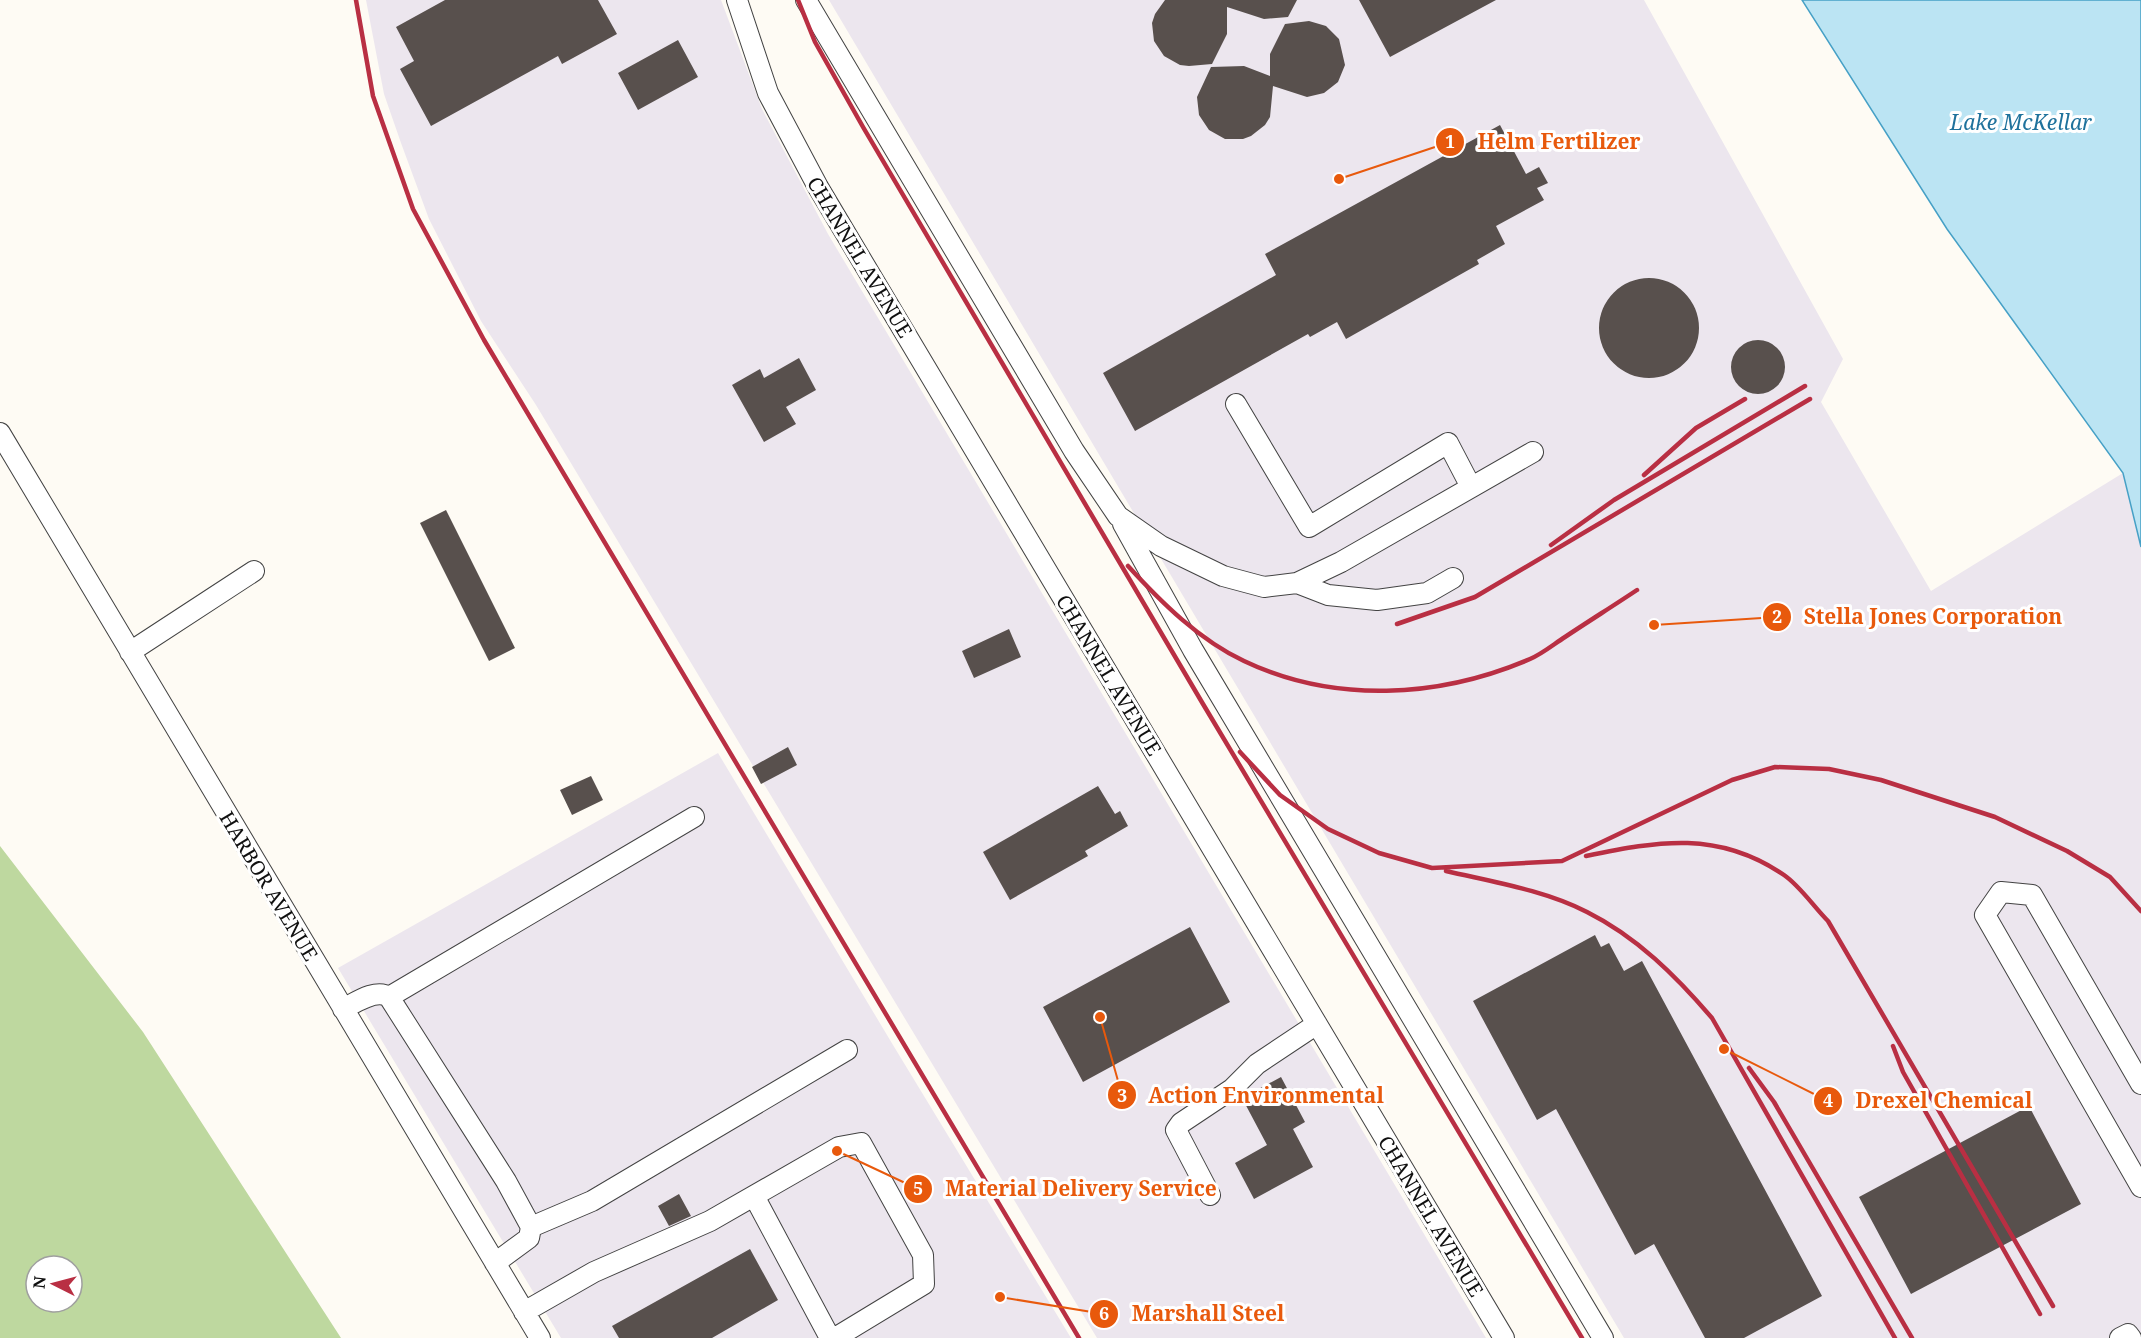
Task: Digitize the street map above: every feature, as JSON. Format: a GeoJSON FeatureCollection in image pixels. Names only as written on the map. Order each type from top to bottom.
{"type":"FeatureCollection","features":[{"type":"Feature","properties":{"kind":"street","name":"CHANNEL AVENUE"},"geometry":{"type":"LineString","coordinates":[[737,0],[768,93],[818,187],[1504,1338]]}},
{"type":"Feature","properties":{"kind":"street"},"geometry":{"type":"LineString","coordinates":[[806,0],[1074,451],[1133,538],[1192,650],[1603,1338]]}},
{"type":"Feature","properties":{"kind":"street"},"geometry":{"type":"LineString","coordinates":[[1236,404],[1309,527],[1448,443],[1471,487]]}},
{"type":"Feature","properties":{"kind":"street","name":"HARBOR AVENUE"},"geometry":{"type":"LineString","coordinates":[[0,433],[540,1338]]}},
{"type":"Feature","properties":{"kind":"street"},"geometry":{"type":"LineString","coordinates":[[1118,516],[1161,546],[1223,576],[1264,587],[1297,583],[1341,562],[1533,452]]}},
{"type":"Feature","properties":{"kind":"street"},"geometry":{"type":"LineString","coordinates":[[130,652],[254,571]]}},
{"type":"Feature","properties":{"kind":"street"},"geometry":{"type":"LineString","coordinates":[[1297,583],[1328,595],[1377,600],[1427,593],[1453,578]]}},
{"type":"Feature","properties":{"kind":"street"},"geometry":{"type":"LineString","coordinates":[[389,997],[693,817]]}},
{"type":"Feature","properties":{"kind":"street"},"geometry":{"type":"LineString","coordinates":[[2141,1084],[2032,895],[2001,892],[1985,915],[2141,1187]]}},
{"type":"Feature","properties":{"kind":"street"},"geometry":{"type":"LineString","coordinates":[[343,1009],[373,994],[384,994],[389,997],[506,1181],[531,1227],[528,1238],[495,1263]]}},
{"type":"Feature","properties":{"kind":"street"},"geometry":{"type":"LineString","coordinates":[[1210,1195],[1176,1130],[1181,1123],[1232,1089],[1257,1064],[1317,1024]]}},
{"type":"Feature","properties":{"kind":"street"},"geometry":{"type":"LineString","coordinates":[[531,1227],[592,1201],[847,1050]]}},
{"type":"Feature","properties":{"kind":"street"},"geometry":{"type":"LineString","coordinates":[[524,1312],[594,1272],[710,1221],[839,1147],[861,1143],[923,1255],[924,1284],[835,1338]]}},
{"type":"Feature","properties":{"kind":"street"},"geometry":{"type":"LineString","coordinates":[[753,1196],[830,1338]]}},
{"type":"Feature","properties":{"kind":"street"},"geometry":{"type":"LineString","coordinates":[[2120,1338],[2128,1334],[2131,1338]]}},
{"type":"Feature","properties":{"kind":"shaded area"},"geometry":{"type":"Polygon","coordinates":[[[366,0],[721,0],[762,109],[828,234],[1486,1338],[1097,1338],[536,405],[481,321],[429,219],[401,143],[384,94],[366,0]]]}},
{"type":"Feature","properties":{"kind":"shaded area"},"geometry":{"type":"Polygon","coordinates":[[[829,0],[1644,0],[1843,359],[1821,402],[1931,591],[2123,473],[2141,547],[2141,1338],[1624,1338],[829,0]]]}},
{"type":"Feature","properties":{"kind":"shaded area"},"geometry":{"type":"Polygon","coordinates":[[[718,753],[1071,1338],[561,1338],[338,968],[718,753]]]}},
{"type":"Feature","properties":{"kind":"green space"},"geometry":{"type":"Polygon","coordinates":[[[0,846],[143,1032],[341,1338],[0,1338],[0,846]]]}},
{"type":"Feature","properties":{"kind":"water","name":"Lake McKellar"},"geometry":{"type":"Polygon","coordinates":[[[1802,0],[2141,0],[2141,547],[2123,473],[1947,229],[1802,0]]]}},
{"type":"Feature","properties":{"kind":"building"},"geometry":{"type":"Polygon","coordinates":[[[445,0],[598,0],[617,34],[562,64],[558,56],[431,126],[400,69],[414,61],[396,27],[445,0]]]}},
{"type":"Feature","properties":{"kind":"building"},"geometry":{"type":"Polygon","coordinates":[[[1165,0],[1297,0],[1288,17],[1264,19],[1227,7],[1227,34],[1212,64],[1189,66],[1180,65],[1164,56],[1154,41],[1152,23],[1155,14],[1165,0]]]}},
{"type":"Feature","properties":{"kind":"building"},"geometry":{"type":"Polygon","coordinates":[[[1359,0],[1496,0],[1390,57],[1359,0]]]}},
{"type":"Feature","properties":{"kind":"building"},"geometry":{"type":"Polygon","coordinates":[[[1309,21],[1326,26],[1339,39],[1345,65],[1338,82],[1324,93],[1307,97],[1273,86],[1270,117],[1265,125],[1243,139],[1225,139],[1209,130],[1199,115],[1197,97],[1211,67],[1244,66],[1270,76],[1270,54],[1285,24],[1309,21]]]}},
{"type":"Feature","properties":{"kind":"building"},"geometry":{"type":"Polygon","coordinates":[[[678,40],[698,77],[638,110],[618,73],[678,40]]]}},
{"type":"Feature","properties":{"kind":"building"},"geometry":{"type":"Polygon","coordinates":[[[1500,125],[1526,174],[1539,167],[1548,183],[1537,188],[1544,200],[1496,226],[1505,244],[1477,260],[1479,264],[1346,339],[1337,322],[1310,337],[1308,334],[1135,431],[1103,373],[1276,275],[1265,254],[1500,125]]]}},
{"type":"Feature","properties":{"kind":"building"},"geometry":{"type":"Polygon","coordinates":[[[1649,278],[1668,281],[1685,292],[1696,309],[1699,328],[1696,347],[1685,364],[1668,375],[1649,378],[1630,375],[1613,364],[1602,347],[1599,328],[1602,309],[1613,292],[1630,281],[1649,278]]]}},
{"type":"Feature","properties":{"kind":"building"},"geometry":{"type":"Polygon","coordinates":[[[1758,340],[1768,342],[1777,348],[1783,357],[1785,367],[1783,377],[1777,386],[1768,392],[1758,394],[1748,392],[1739,386],[1733,377],[1731,367],[1733,357],[1739,348],[1748,342],[1758,340]]]}},
{"type":"Feature","properties":{"kind":"building"},"geometry":{"type":"Polygon","coordinates":[[[799,358],[816,390],[786,407],[796,424],[764,442],[732,385],[760,369],[764,378],[799,358]]]}},
{"type":"Feature","properties":{"kind":"building"},"geometry":{"type":"Polygon","coordinates":[[[446,510],[515,648],[489,661],[420,523],[446,510]]]}},
{"type":"Feature","properties":{"kind":"building"},"geometry":{"type":"Polygon","coordinates":[[[1009,629],[1021,657],[974,678],[962,651],[1009,629]]]}},
{"type":"Feature","properties":{"kind":"building"},"geometry":{"type":"Polygon","coordinates":[[[788,747],[797,765],[761,784],[752,767],[788,747]]]}},
{"type":"Feature","properties":{"kind":"building"},"geometry":{"type":"Polygon","coordinates":[[[591,776],[603,800],[572,815],[560,790],[591,776]]]}},
{"type":"Feature","properties":{"kind":"building"},"geometry":{"type":"Polygon","coordinates":[[[1098,786],[1115,814],[1120,811],[1128,826],[1085,851],[1088,856],[1010,900],[983,852],[1098,786]]]}},
{"type":"Feature","properties":{"kind":"building"},"geometry":{"type":"Polygon","coordinates":[[[1190,927],[1230,1002],[1083,1082],[1043,1007],[1190,927]]]}},
{"type":"Feature","properties":{"kind":"building"},"geometry":{"type":"Polygon","coordinates":[[[1595,935],[1601,947],[1609,943],[1624,971],[1642,961],[1822,1296],[1744,1338],[1705,1338],[1654,1244],[1635,1255],[1556,1109],[1537,1120],[1473,1001],[1595,935]]]}},
{"type":"Feature","properties":{"kind":"building"},"geometry":{"type":"Polygon","coordinates":[[[1281,1077],[1305,1122],[1293,1129],[1313,1167],[1254,1199],[1235,1163],[1267,1145],[1242,1098],[1281,1077]]]}},
{"type":"Feature","properties":{"kind":"building"},"geometry":{"type":"Polygon","coordinates":[[[2029,1106],[2081,1204],[1911,1294],[1859,1197],[2029,1106]]]}},
{"type":"Feature","properties":{"kind":"building"},"geometry":{"type":"Polygon","coordinates":[[[679,1194],[691,1216],[669,1226],[658,1206],[679,1194]]]}},
{"type":"Feature","properties":{"kind":"building"},"geometry":{"type":"Polygon","coordinates":[[[750,1249],[778,1300],[712,1338],[619,1338],[612,1326],[750,1249]]]}},
{"type":"Feature","properties":{"kind":"railway"},"geometry":{"type":"LineString","coordinates":[[356,0],[373,96],[413,209],[484,340],[1079,1338]]}},
{"type":"Feature","properties":{"kind":"railway"},"geometry":{"type":"LineString","coordinates":[[798,0],[815,42],[863,127],[1203,704],[1582,1338]]}},
{"type":"Feature","properties":{"kind":"railway"},"geometry":{"type":"LineString","coordinates":[[1551,545],[1614,500],[1805,386]]}},
{"type":"Feature","properties":{"kind":"railway"},"geometry":{"type":"LineString","coordinates":[[1644,475],[1696,428],[1745,399]]}},
{"type":"Feature","properties":{"kind":"railway"},"geometry":{"type":"LineString","coordinates":[[1397,624],[1475,597],[1810,399]]}},
{"type":"Feature","properties":{"kind":"railway"},"geometry":{"type":"LineString","coordinates":[[1128,566],[1182,619],[1227,652],[1278,675],[1350,690],[1387,691],[1423,688],[1460,682],[1495,672],[1539,654],[1637,590]]}},
{"type":"Feature","properties":{"kind":"railway"},"geometry":{"type":"LineString","coordinates":[[1240,752],[1280,795],[1328,829],[1379,853],[1432,868],[1562,861],[1732,780],[1775,767],[1829,769],[1881,780],[1995,817],[2067,851],[2110,877],[2141,911]]}},
{"type":"Feature","properties":{"kind":"railway"},"geometry":{"type":"LineString","coordinates":[[1586,856],[1638,846],[1688,843],[1712,845],[1760,861],[1796,885],[1828,921],[2053,1306]]}},
{"type":"Feature","properties":{"kind":"railway"},"geometry":{"type":"LineString","coordinates":[[1446,871],[1536,892],[1571,904],[1623,933],[1684,987],[1712,1018],[1895,1338]]}},
{"type":"Feature","properties":{"kind":"railway"},"geometry":{"type":"LineString","coordinates":[[1893,1046],[1903,1072],[2040,1314]]}},
{"type":"Feature","properties":{"kind":"railway"},"geometry":{"type":"LineString","coordinates":[[1749,1068],[1774,1102],[1912,1338]]}},
{"type":"Feature","properties":{"kind":"place","name":"Helm Fertilizer"},"geometry":{"type":"Point","coordinates":[1339,179]}},
{"type":"Feature","properties":{"kind":"place","name":"Stella Jones Corporation"},"geometry":{"type":"Point","coordinates":[1654,625]}},
{"type":"Feature","properties":{"kind":"place","name":"Action Environmental"},"geometry":{"type":"Point","coordinates":[1100,1017]}},
{"type":"Feature","properties":{"kind":"place","name":"Drexel Chemical"},"geometry":{"type":"Point","coordinates":[1724,1049]}},
{"type":"Feature","properties":{"kind":"place","name":"Material Delivery Service"},"geometry":{"type":"Point","coordinates":[837,1151]}},
{"type":"Feature","properties":{"kind":"place","name":"Marshall Steel"},"geometry":{"type":"Point","coordinates":[1000,1297]}}]}
